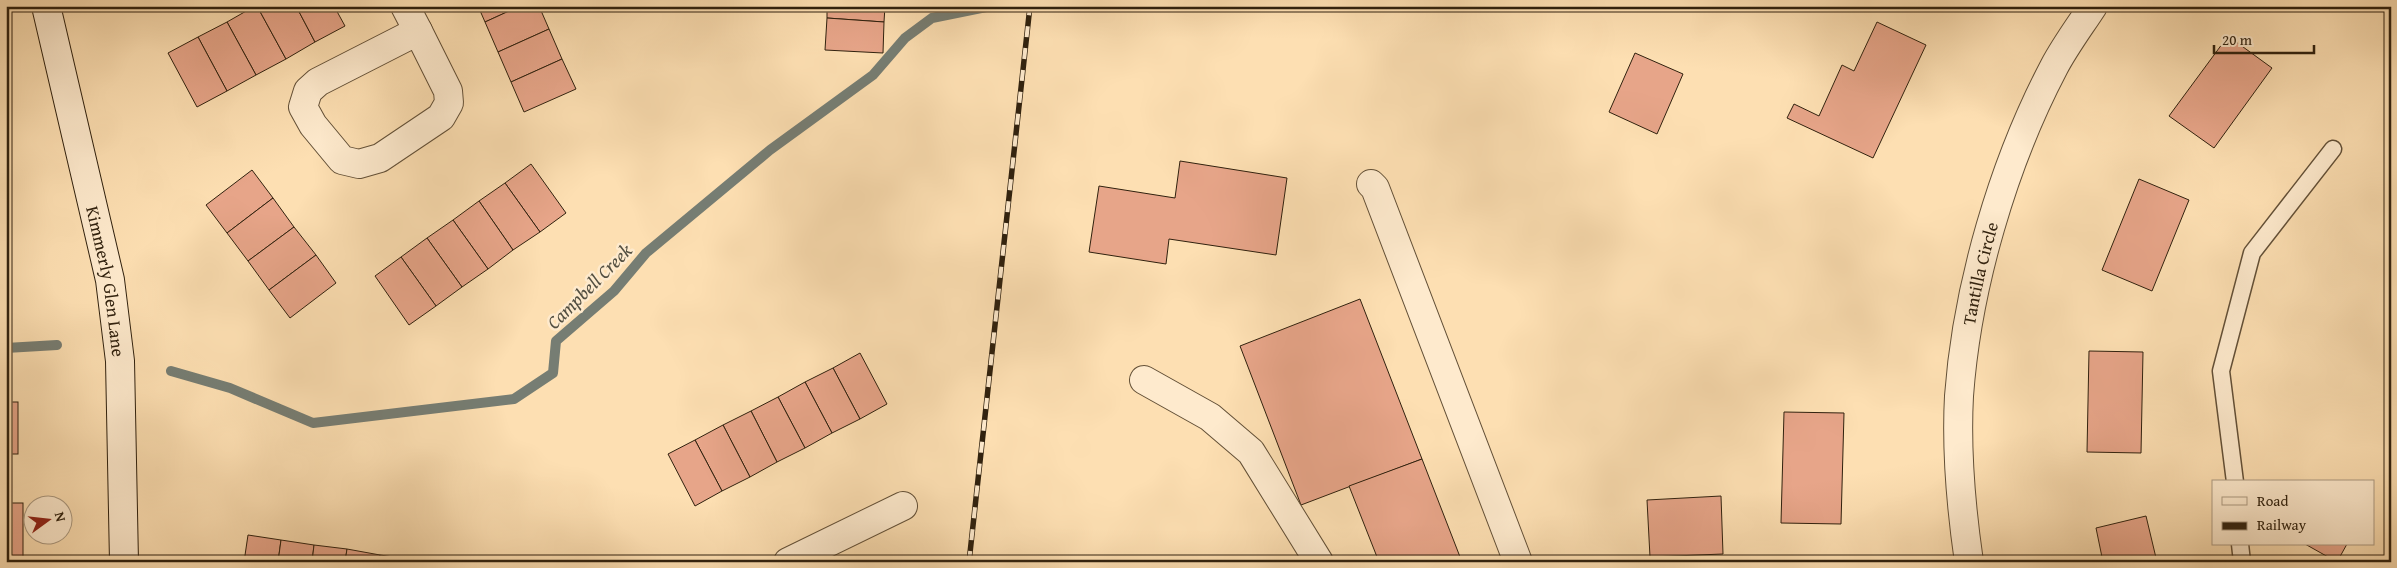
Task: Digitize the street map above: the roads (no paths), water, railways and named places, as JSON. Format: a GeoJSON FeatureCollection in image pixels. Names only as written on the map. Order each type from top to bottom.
{"type":"FeatureCollection","features":[{"type":"Feature","properties":{"kind":"street","name":"Kimmerly Glen Lane"},"geometry":{"type":"LineString","coordinates":[[46,6],[110,280],[121,378],[124,562]]}},
{"type":"Feature","properties":{"kind":"street"},"geometry":{"type":"LineString","coordinates":[[405,6],[418,31],[448,91],[449,103],[441,117],[380,158],[359,164],[342,160],[313,125],[303,108],[308,91],[318,82],[418,31]]}},
{"type":"Feature","properties":{"kind":"street","name":"Tantilla Circle"},"geometry":{"type":"LineString","coordinates":[[1969,562],[1961,504],[1959,396],[1971,305],[2006,175],[2021,138],[2055,66],[2093,6]]}},
{"type":"Feature","properties":{"kind":"street"},"geometry":{"type":"LineString","coordinates":[[1371,184],[1375,188],[1518,562]]}},
{"type":"Feature","properties":{"kind":"street"},"geometry":{"type":"LineString","coordinates":[[1144,380],[1210,417],[1251,452],[1320,562]]}},
{"type":"Feature","properties":{"kind":"street"},"geometry":{"type":"LineString","coordinates":[[788,562],[902,506]]}},
{"type":"Feature","properties":{"kind":"lane"},"geometry":{"type":"LineString","coordinates":[[2235,480],[2221,372],[2252,253],[2333,150]]}},
{"type":"Feature","properties":{"kind":"lane"},"geometry":{"type":"LineString","coordinates":[[2240,546],[2242,562]]}},
{"type":"Feature","properties":{"kind":"waterway","name":"Campbell Creek"},"geometry":{"type":"LineString","coordinates":[[171,371],[230,388],[313,423],[514,399],[553,373],[556,341],[614,291],[646,253],[770,150],[873,75],[905,38],[932,18],[991,6]]}},
{"type":"Feature","properties":{"kind":"waterway","name":"Campbell Creek"},"geometry":{"type":"LineString","coordinates":[[6,348],[57,345]]}},
{"type":"Feature","properties":{"kind":"railway"},"geometry":{"type":"LineString","coordinates":[[969,562],[1030,6]]}}]}
